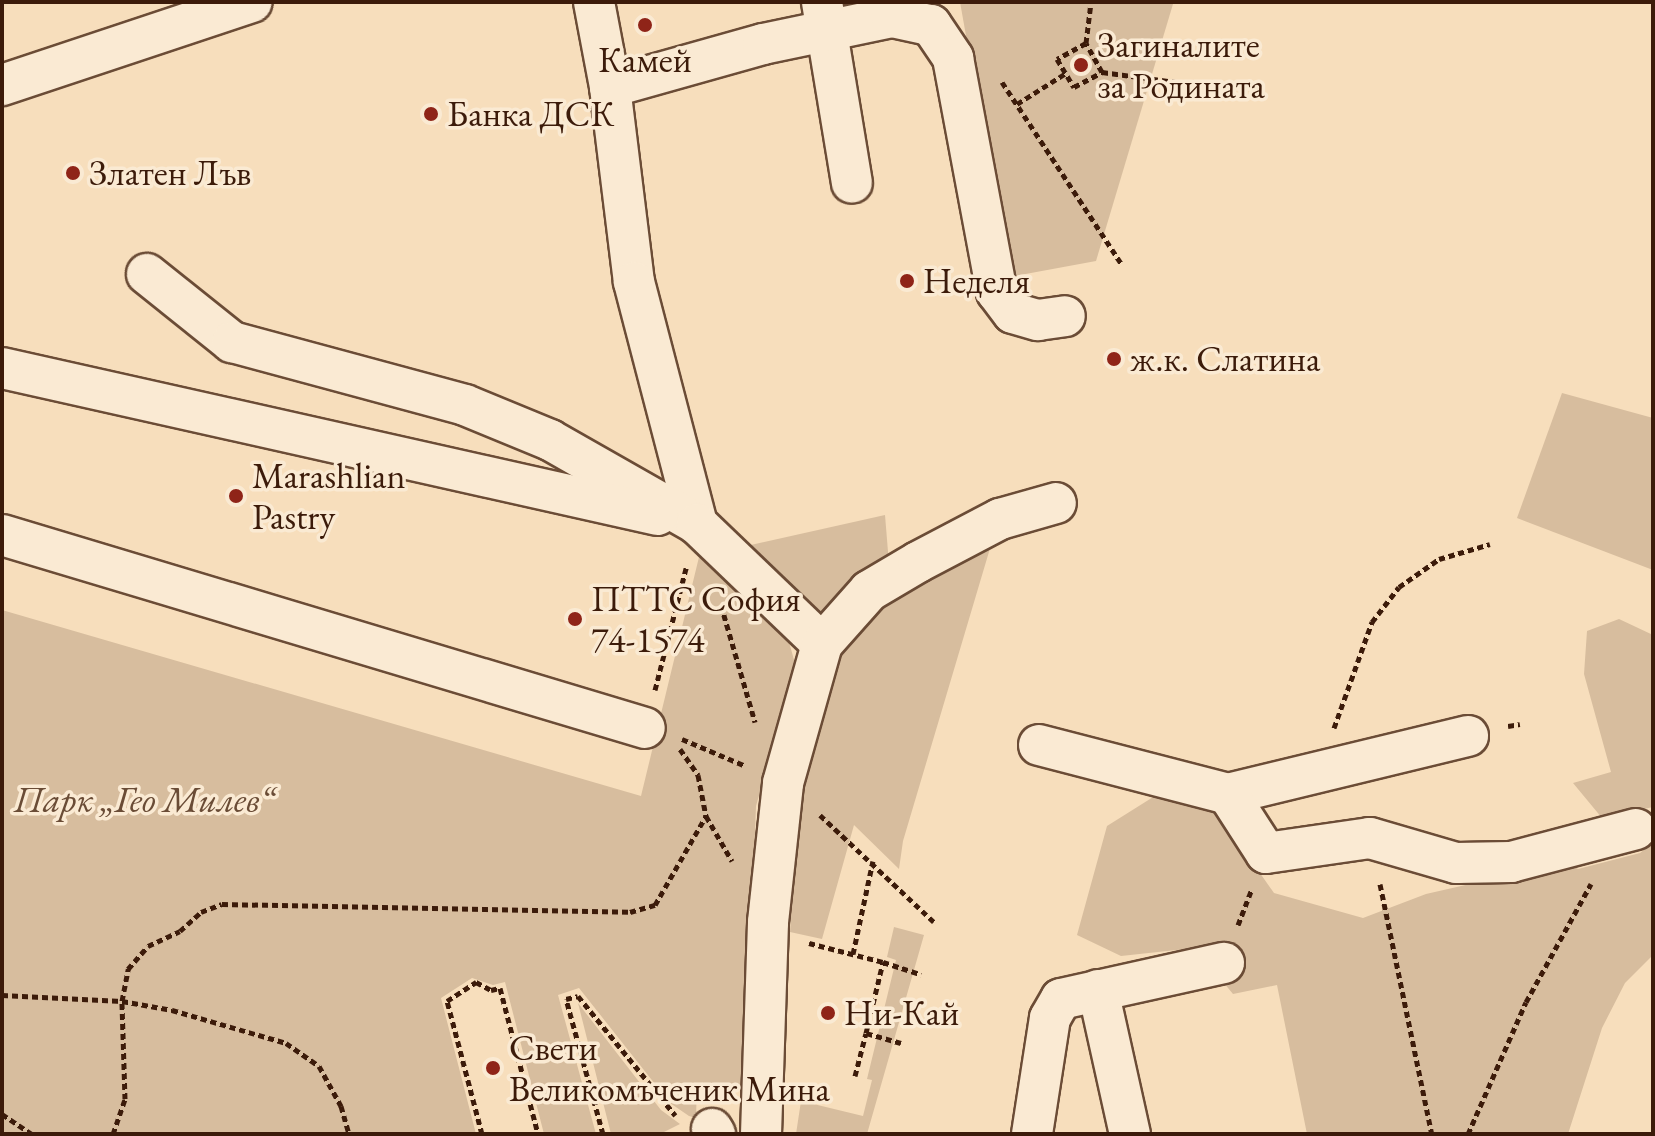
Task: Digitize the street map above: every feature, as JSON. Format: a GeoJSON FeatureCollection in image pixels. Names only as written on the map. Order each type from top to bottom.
{"type":"FeatureCollection","features":[{"type":"Feature","properties":{"kind":"street"},"geometry":{"type":"LineString","coordinates":[[2,85],[252,2]]}},
{"type":"Feature","properties":{"kind":"street"},"geometry":{"type":"LineString","coordinates":[[594,2],[610,87],[634,282],[697,524]]}},
{"type":"Feature","properties":{"kind":"street"},"geometry":{"type":"LineString","coordinates":[[610,87],[824,16],[915,18],[931,25],[945,41],[953,58],[997,292],[1013,313],[1038,320],[1065,316]]}},
{"type":"Feature","properties":{"kind":"street"},"geometry":{"type":"LineString","coordinates":[[824,16],[852,183]]}},
{"type":"Feature","properties":{"kind":"street"},"geometry":{"type":"LineString","coordinates":[[147,274],[232,342],[465,405],[550,440],[697,524],[822,644]]}},
{"type":"Feature","properties":{"kind":"street"},"geometry":{"type":"LineString","coordinates":[[2,368],[697,524]]}},
{"type":"Feature","properties":{"kind":"street"},"geometry":{"type":"LineString","coordinates":[[761,1134],[768,922],[783,783],[822,644],[869,591],[1000,519],[1056,503]]}},
{"type":"Feature","properties":{"kind":"street"},"geometry":{"type":"LineString","coordinates":[[2,535],[658,731]]}},
{"type":"Feature","properties":{"kind":"street"},"geometry":{"type":"LineString","coordinates":[[1039,745],[1228,794],[1468,736]]}},
{"type":"Feature","properties":{"kind":"street"},"geometry":{"type":"LineString","coordinates":[[1228,794],[1266,853],[1370,838],[1456,863],[1511,862],[1636,829]]}},
{"type":"Feature","properties":{"kind":"street"},"geometry":{"type":"LineString","coordinates":[[1032,1134],[1050,1018],[1061,999],[1224,963]]}},
{"type":"Feature","properties":{"kind":"street"},"geometry":{"type":"LineString","coordinates":[[1098,990],[1130,1134]]}},
{"type":"Feature","properties":{"kind":"path"},"geometry":{"type":"LineString","coordinates":[[1091,2],[1086,43],[1102,72]]}},
{"type":"Feature","properties":{"kind":"path"},"geometry":{"type":"LineString","coordinates":[[1086,43],[1057,59],[1074,87],[1102,72],[1175,82]]}},
{"type":"Feature","properties":{"kind":"path"},"geometry":{"type":"LineString","coordinates":[[1017,104],[1066,73]]}},
{"type":"Feature","properties":{"kind":"path"},"geometry":{"type":"LineString","coordinates":[[1000,79],[1122,265]]}},
{"type":"Feature","properties":{"kind":"path"},"geometry":{"type":"LineString","coordinates":[[697,524],[658,731],[698,775],[706,816],[734,865]]}},
{"type":"Feature","properties":{"kind":"path"},"geometry":{"type":"LineString","coordinates":[[1317,772],[1372,622],[1390,598],[1439,559],[1490,544]]}},
{"type":"Feature","properties":{"kind":"path"},"geometry":{"type":"LineString","coordinates":[[719,598],[758,732]]}},
{"type":"Feature","properties":{"kind":"path"},"geometry":{"type":"LineString","coordinates":[[113,1134],[125,1099],[122,1001],[128,969],[148,946],[222,904],[630,912],[655,905],[706,816]]}},
{"type":"Feature","properties":{"kind":"path"},"geometry":{"type":"LineString","coordinates":[[1370,838],[1432,1134]]}},
{"type":"Feature","properties":{"kind":"path"},"geometry":{"type":"LineString","coordinates":[[1224,963],[1266,853]]}},
{"type":"Feature","properties":{"kind":"path"},"geometry":{"type":"LineString","coordinates":[[853,954],[873,861]]}},
{"type":"Feature","properties":{"kind":"path"},"geometry":{"type":"LineString","coordinates":[[1468,1134],[1526,1002],[1595,878]]}},
{"type":"Feature","properties":{"kind":"path"},"geometry":{"type":"LineString","coordinates":[[768,922],[789,939],[921,974]]}},
{"type":"Feature","properties":{"kind":"path"},"geometry":{"type":"LineString","coordinates":[[855,1076],[883,962]]}},
{"type":"Feature","properties":{"kind":"path"},"geometry":{"type":"LineString","coordinates":[[482,1134],[447,1001],[476,982],[491,990],[500,988],[536,1131]]}},
{"type":"Feature","properties":{"kind":"path"},"geometry":{"type":"LineString","coordinates":[[2,995],[122,1001],[204,1017],[286,1043],[319,1066],[341,1106],[349,1134]]}},
{"type":"Feature","properties":{"kind":"path"},"geometry":{"type":"LineString","coordinates":[[603,1134],[566,999],[578,996],[665,1107],[689,1125],[713,1132]]}},
{"type":"Feature","properties":{"kind":"path"},"geometry":{"type":"LineString","coordinates":[[866,1033],[901,1043]]}},
{"type":"Feature","properties":{"kind":"path"},"geometry":{"type":"LineString","coordinates":[[2,1114],[32,1134]]}},
{"type":"Feature","properties":{"kind":"green space"},"geometry":{"type":"Polygon","coordinates":[[[960,2],[1173,4],[1096,261],[1009,277],[960,2]]]}},
{"type":"Feature","properties":{"kind":"green space"},"geometry":{"type":"Polygon","coordinates":[[[1562,393],[1653,418],[1653,570],[1517,518],[1562,393]]]}},
{"type":"Feature","properties":{"kind":"green space"},"geometry":{"type":"Polygon","coordinates":[[[885,515],[889,564],[825,613],[803,607],[742,547],[885,515]]]}},
{"type":"Feature","properties":{"kind":"green space"},"geometry":{"type":"Polygon","coordinates":[[[991,545],[903,841],[899,869],[854,825],[822,939],[790,932],[802,747],[843,649],[869,604],[991,545]]]}},
{"type":"Feature","properties":{"kind":"green space","name":"Парк „Гео Милев“"},"geometry":{"type":"Polygon","coordinates":[[[699,557],[789,642],[796,667],[756,806],[746,1085],[697,1084],[696,1118],[689,1116],[670,1103],[579,988],[558,995],[596,1134],[544,1134],[505,982],[493,985],[472,978],[441,998],[476,1134],[2,1134],[2,610],[641,796],[699,557]]]}},
{"type":"Feature","properties":{"kind":"green space"},"geometry":{"type":"Polygon","coordinates":[[[1619,619],[1653,635],[1653,807],[1602,818],[1573,783],[1611,772],[1584,674],[1587,631],[1619,619]]]}},
{"type":"Feature","properties":{"kind":"green space"},"geometry":{"type":"Polygon","coordinates":[[[1158,794],[1213,806],[1274,893],[1363,918],[1426,894],[1566,862],[1578,869],[1640,853],[1653,843],[1653,955],[1625,983],[1602,1028],[1568,1134],[1307,1134],[1277,985],[1233,994],[1195,948],[1121,956],[1077,935],[1107,826],[1158,794]]]}},
{"type":"Feature","properties":{"kind":"green space"},"geometry":{"type":"Polygon","coordinates":[[[894,927],[924,935],[867,1134],[796,1134],[801,1101],[863,1116],[872,1080],[867,1079],[896,960],[887,957],[894,927]]]}},
{"type":"Feature","properties":{"kind":"green space"},"geometry":{"type":"Polygon","coordinates":[[[578,1003],[661,1110],[680,1124],[660,1134],[611,1134],[578,1003]]]}},
{"type":"Feature","properties":{"kind":"place","name":"Камей"},"geometry":{"type":"Point","coordinates":[645,25]}},
{"type":"Feature","properties":{"kind":"place","name":"Загиналите за Родината"},"geometry":{"type":"Point","coordinates":[1081,65]}},
{"type":"Feature","properties":{"kind":"place","name":"Банка ДСК"},"geometry":{"type":"Point","coordinates":[431,114]}},
{"type":"Feature","properties":{"kind":"place","name":"Златен Лъв"},"geometry":{"type":"Point","coordinates":[73,173]}},
{"type":"Feature","properties":{"kind":"place","name":"Неделя"},"geometry":{"type":"Point","coordinates":[907,281]}},
{"type":"Feature","properties":{"kind":"place","name":"ж.к. Слатина"},"geometry":{"type":"Point","coordinates":[1114,359]}},
{"type":"Feature","properties":{"kind":"place","name":"Marashlian Pastry"},"geometry":{"type":"Point","coordinates":[236,496]}},
{"type":"Feature","properties":{"kind":"place","name":"ПТТС София 74-1574"},"geometry":{"type":"Point","coordinates":[575,619]}},
{"type":"Feature","properties":{"kind":"place","name":"Ни-Кай"},"geometry":{"type":"Point","coordinates":[828,1013]}},
{"type":"Feature","properties":{"kind":"place","name":"Свети Великомъченик Мина"},"geometry":{"type":"Point","coordinates":[493,1068]}}]}
